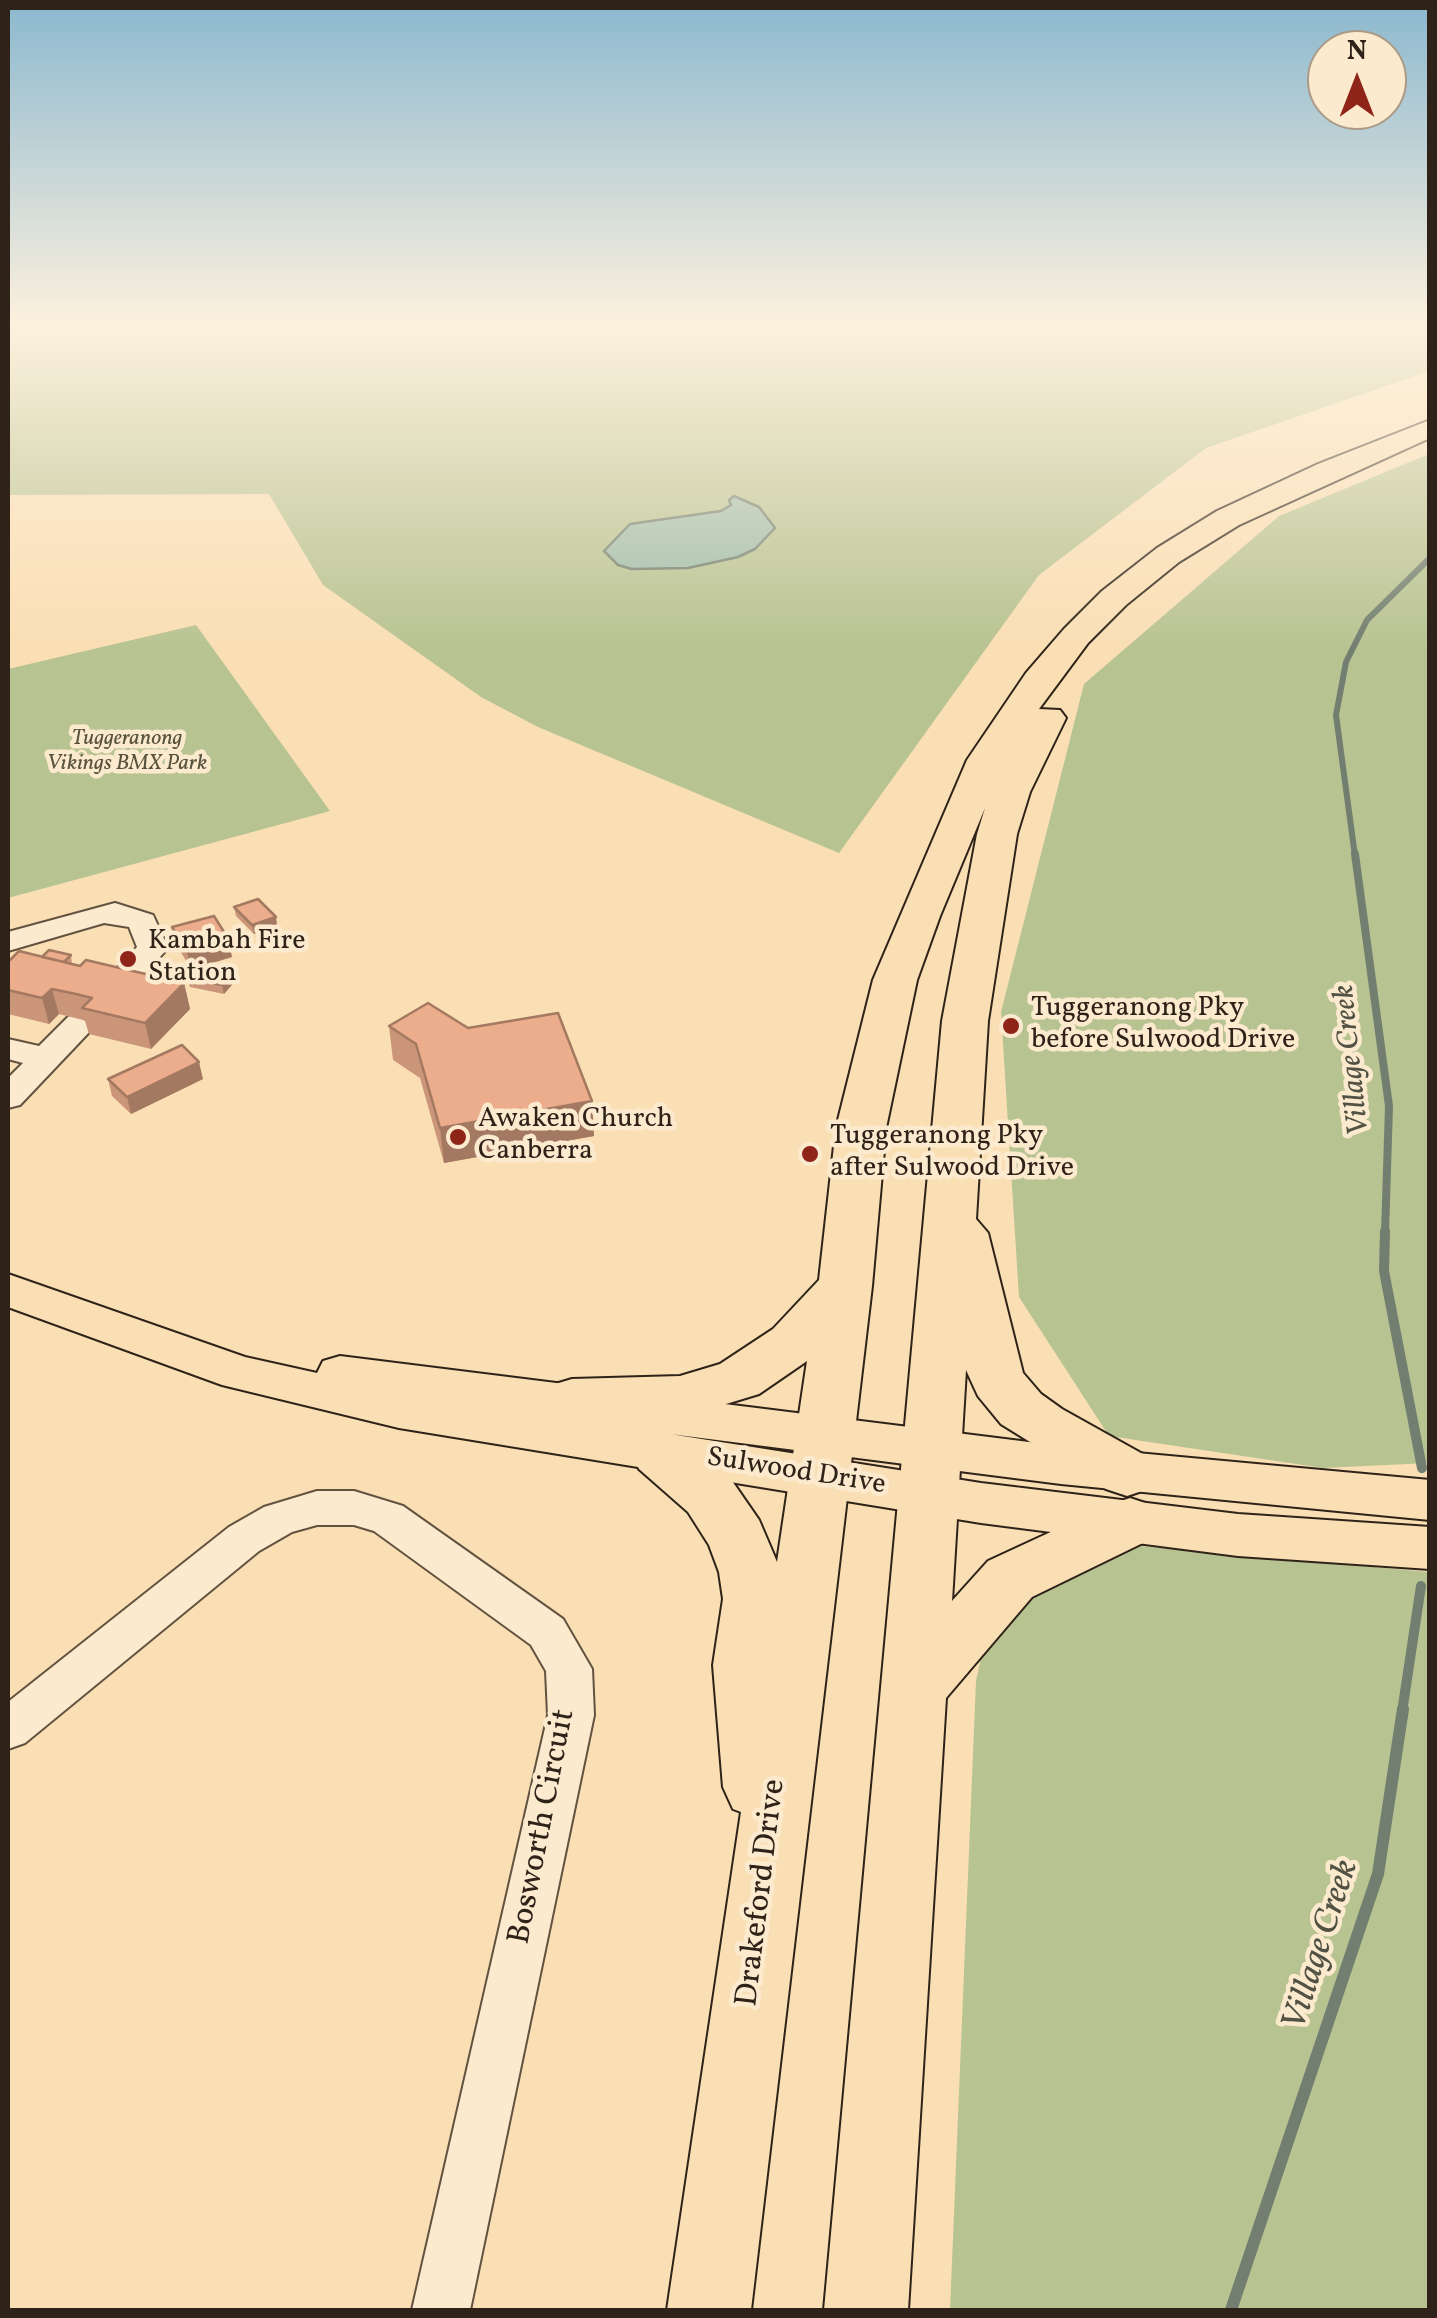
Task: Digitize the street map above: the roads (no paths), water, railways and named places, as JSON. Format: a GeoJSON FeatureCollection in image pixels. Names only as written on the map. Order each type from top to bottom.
{"type":"FeatureCollection","features":[{"type":"Feature","properties":{"kind":"highway","name":"Drakeford Drive"},"geometry":{"type":"LineString","coordinates":[[709,2310],[844,1286],[861,1128],[895,980],[964,804],[986,760],[1076,636],[1114,598],[1168,555],[1275,494],[1418,433]]}},
{"type":"Feature","properties":{"kind":"highway"},"geometry":{"type":"LineString","coordinates":[[866,2310],[965,1022],[986,884],[1010,792],[1046,718],[1118,624],[1187,565],[1291,502],[1430,442]]}},
{"type":"Feature","properties":{"kind":"highway"},"geometry":{"type":"LineString","coordinates":[[912,1692],[1010,1579],[1128,1497],[1020,1409],[998,1381],[986,1348],[982,1308],[953,1199]]}},
{"type":"Feature","properties":{"kind":"highway"},"geometry":{"type":"LineString","coordinates":[[572,1400],[680,1397],[738,1379],[802,1336],[844,1286]]}},
{"type":"Feature","properties":{"kind":"highway"},"geometry":{"type":"LineString","coordinates":[[660,1452],[709,1495],[738,1538],[750,1572],[754,1598],[744,1665],[765,1876]]}},
{"type":"Feature","properties":{"kind":"main road","name":"Sulwood Drive"},"geometry":{"type":"LineString","coordinates":[[8,1290],[239,1373],[337,1398],[660,1452],[821,1456]]}},
{"type":"Feature","properties":{"kind":"main road","name":"Sulwood Drive"},"geometry":{"type":"LineString","coordinates":[[172,1348],[324,1372],[572,1400],[821,1456],[1128,1497],[1430,1500]]}},
{"type":"Feature","properties":{"kind":"main road","name":"Sulwood Drive"},"geometry":{"type":"LineString","coordinates":[[1128,1497],[1238,1535],[1430,1548]]}},
{"type":"Feature","properties":{"kind":"street"},"geometry":{"type":"LineString","coordinates":[[8,942],[100,914],[115,912],[142,921],[154,948],[112,990]]}},
{"type":"Feature","properties":{"kind":"street"},"geometry":{"type":"LineString","coordinates":[[8,1097],[83,1020]]}},
{"type":"Feature","properties":{"kind":"street"},"geometry":{"type":"LineString","coordinates":[[8,1049],[46,1058]]}},
{"type":"Feature","properties":{"kind":"street","name":"Bosworth Circuit"},"geometry":{"type":"LineString","coordinates":[[8,1729],[244,1539],[279,1519],[317,1508],[354,1508],[388,1518],[547,1632],[570,1669],[572,1715],[441,2310]]}},
{"type":"Feature","properties":{"kind":"waterway","name":"Village Creek"},"geometry":{"type":"LineString","coordinates":[[1355,856],[1336,715],[1346,662],[1367,620],[1430,558]]}},
{"type":"Feature","properties":{"kind":"waterway","name":"Village Creek"},"geometry":{"type":"LineString","coordinates":[[1355,854],[1389,1106],[1385,1233]]}},
{"type":"Feature","properties":{"kind":"waterway","name":"Village Creek"},"geometry":{"type":"LineString","coordinates":[[1385,1231],[1384,1271],[1422,1468]]}},
{"type":"Feature","properties":{"kind":"waterway","name":"Village Creek"},"geometry":{"type":"LineString","coordinates":[[1402,1712],[1421,1586]]}},
{"type":"Feature","properties":{"kind":"waterway","name":"Village Creek"},"geometry":{"type":"LineString","coordinates":[[1231,2310],[1378,1874],[1403,1709]]}},
{"type":"Feature","properties":{"kind":"place","name":"Kambah Fire Station"},"geometry":{"type":"Point","coordinates":[128,959]}},
{"type":"Feature","properties":{"kind":"place","name":"Tuggeranong Pky before Sulwood Drive"},"geometry":{"type":"Point","coordinates":[1011,1026]}},
{"type":"Feature","properties":{"kind":"place","name":"Awaken Church Canberra"},"geometry":{"type":"Point","coordinates":[458,1137]}},
{"type":"Feature","properties":{"kind":"place","name":"Tuggeranong Pky after Sulwood Drive"},"geometry":{"type":"Point","coordinates":[810,1154]}},
{"type":"Feature","properties":{"kind":"park label","name":"Tuggeranong Vikings BMX Park"},"geometry":{"type":"Point","coordinates":[127,752]}}]}
